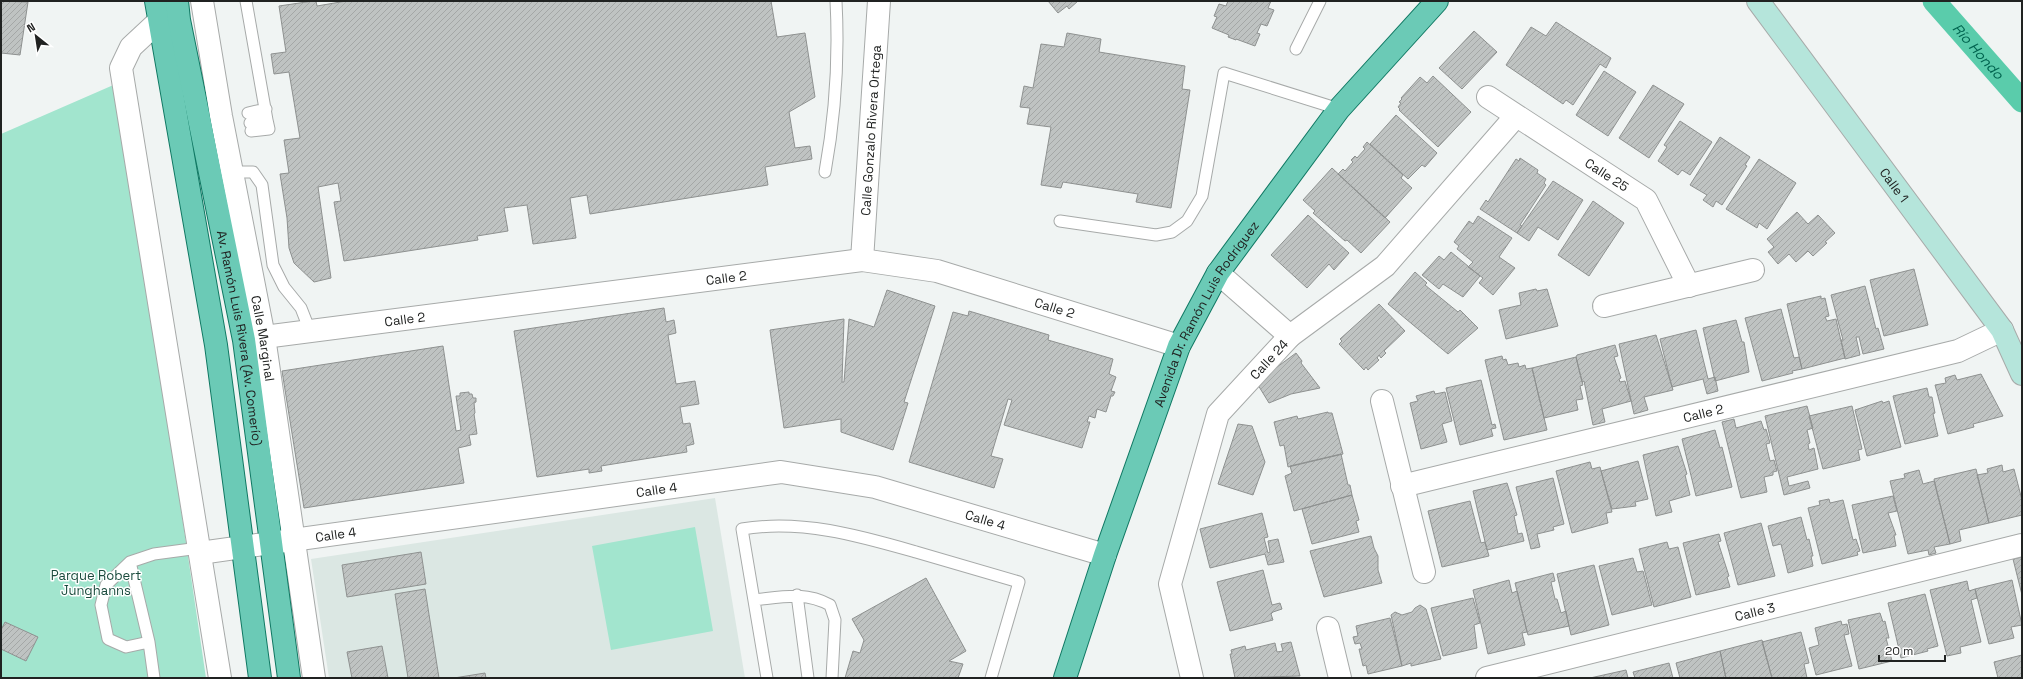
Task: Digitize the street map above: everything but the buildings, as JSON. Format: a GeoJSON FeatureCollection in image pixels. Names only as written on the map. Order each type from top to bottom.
{"type":"FeatureCollection","features":[{"type":"Feature","properties":{"kind":"main road","name":"Av. Ramón Luis Rivera (Av. Comerío)"},"geometry":{"type":"LineString","coordinates":[[177,1],[244,340],[289,678]]}},
{"type":"Feature","properties":{"kind":"main road","name":"Avenida Dr. Ramón Luis Rodríguez"},"geometry":{"type":"LineString","coordinates":[[1065,678],[1105,555],[1179,346],[1218,273],[1339,109],[1437,1]]}},
{"type":"Feature","properties":{"kind":"main road","name":"Av. Ramón Luis Rivera (Av. Comerío)"},"geometry":{"type":"LineString","coordinates":[[158,11],[216,346],[260,678]]}},
{"type":"Feature","properties":{"kind":"street","name":"Calle Marginal"},"geometry":{"type":"LineString","coordinates":[[202,1],[228,125],[232,172],[264,337],[314,678]]}},
{"type":"Feature","properties":{"kind":"street","name":"Calle Gonzalo Rivera Ortega"},"geometry":{"type":"LineString","coordinates":[[862,260],[879,1]]}},
{"type":"Feature","properties":{"kind":"street","name":"Calle 1"},"geometry":{"type":"LineString","coordinates":[[1758,1],[2002,330],[2022,374]]}},
{"type":"Feature","properties":{"kind":"street"},"geometry":{"type":"LineString","coordinates":[[158,11],[131,47],[121,68],[220,678]]}},
{"type":"Feature","properties":{"kind":"street","name":"Calle 25"},"geometry":{"type":"LineString","coordinates":[[1488,97],[1646,200],[1689,286]]}},
{"type":"Feature","properties":{"kind":"street","name":"Calle 24"},"geometry":{"type":"LineString","coordinates":[[1192,678],[1170,584],[1218,414],[1290,336],[1385,266],[1516,116]]}},
{"type":"Feature","properties":{"kind":"street","name":"Calle 2"},"geometry":{"type":"LineString","coordinates":[[264,337],[862,260],[937,271],[1179,346]]}},
{"type":"Feature","properties":{"kind":"street"},"geometry":{"type":"LineString","coordinates":[[1604,306],[1752,270]]}},
{"type":"Feature","properties":{"kind":"street"},"geometry":{"type":"LineString","coordinates":[[1218,273],[1290,336]]}},
{"type":"Feature","properties":{"kind":"street","name":"Calle 2"},"geometry":{"type":"LineString","coordinates":[[1402,486],[1958,351],[2002,330]]}},
{"type":"Feature","properties":{"kind":"street"},"geometry":{"type":"LineString","coordinates":[[1382,401],[1424,572]]}},
{"type":"Feature","properties":{"kind":"street","name":"Calle 4"},"geometry":{"type":"LineString","coordinates":[[200,550],[243,548],[781,472],[875,486],[1105,555]]}},
{"type":"Feature","properties":{"kind":"street","name":"Calle 3"},"geometry":{"type":"LineString","coordinates":[[1487,678],[2022,545]]}},
{"type":"Feature","properties":{"kind":"street"},"geometry":{"type":"LineString","coordinates":[[1328,628],[1340,678]]}},
{"type":"Feature","properties":{"kind":"lane"},"geometry":{"type":"LineString","coordinates":[[246,1],[267,114],[250,122]]}},
{"type":"Feature","properties":{"kind":"lane"},"geometry":{"type":"LineString","coordinates":[[825,172],[830,147],[838,36],[836,1]]}},
{"type":"Feature","properties":{"kind":"lane"},"geometry":{"type":"LineString","coordinates":[[1296,49],[1320,1]]}},
{"type":"Feature","properties":{"kind":"lane"},"geometry":{"type":"LineString","coordinates":[[1060,221],[1156,235],[1172,232],[1187,221],[1202,196],[1224,73],[1339,109]]}},
{"type":"Feature","properties":{"kind":"lane"},"geometry":{"type":"LineString","coordinates":[[232,172],[253,172],[262,185],[273,265],[284,288],[301,308],[310,332]]}},
{"type":"Feature","properties":{"kind":"lane"},"geometry":{"type":"LineString","coordinates":[[767,678],[742,529],[787,525],[861,536],[1019,582],[991,678]]}},
{"type":"Feature","properties":{"kind":"lane"},"geometry":{"type":"LineString","coordinates":[[149,642],[126,647],[108,639],[101,605],[106,585],[130,562],[154,554],[200,550]]}},
{"type":"Feature","properties":{"kind":"lane"},"geometry":{"type":"LineString","coordinates":[[130,562],[149,642],[154,678]]}},
{"type":"Feature","properties":{"kind":"lane"},"geometry":{"type":"LineString","coordinates":[[754,600],[798,595],[817,598],[830,605],[835,620],[832,678]]}},
{"type":"Feature","properties":{"kind":"lane"},"geometry":{"type":"LineString","coordinates":[[798,595],[808,678]]}},
{"type":"Feature","properties":{"kind":"shaded area"},"geometry":{"type":"Polygon","coordinates":[[[715,498],[745,678],[329,678],[311,559],[715,498]]]}},
{"type":"Feature","properties":{"kind":"green space","name":"Parque Robert Junghanns"},"geometry":{"type":"Polygon","coordinates":[[[118,83],[206,678],[1,678],[1,134],[118,83]]]}},
{"type":"Feature","properties":{"kind":"green space"},"geometry":{"type":"Polygon","coordinates":[[[695,527],[713,631],[611,650],[592,546],[695,527]]]}},
{"type":"Feature","properties":{"kind":"waterway","name":"Río Hondo"},"geometry":{"type":"LineString","coordinates":[[1934,1],[2022,101]]}}]}
